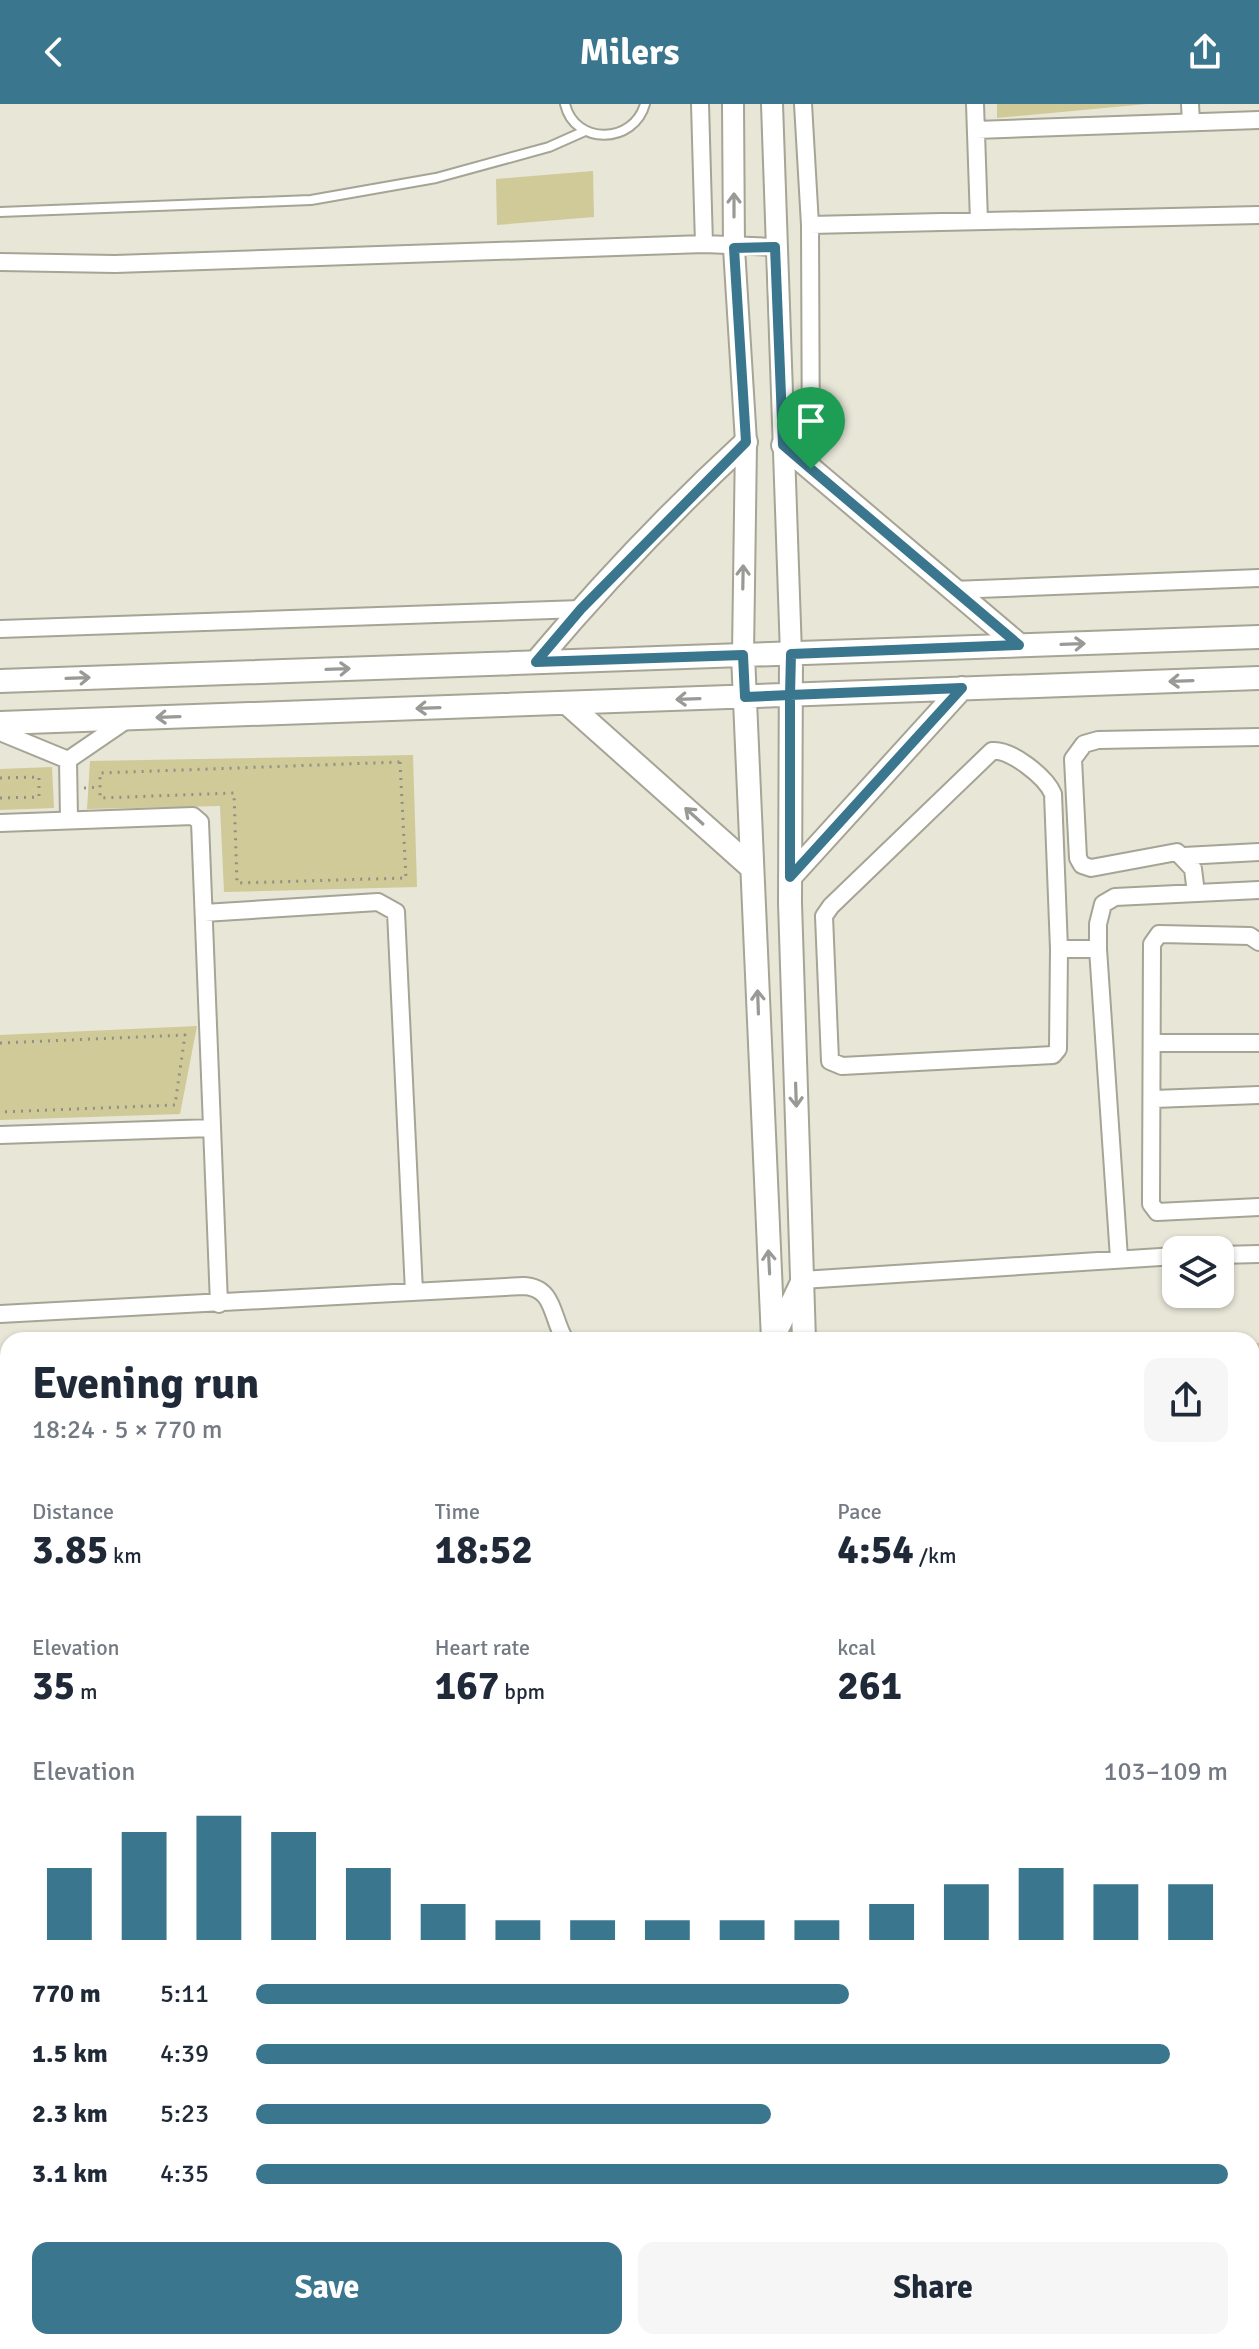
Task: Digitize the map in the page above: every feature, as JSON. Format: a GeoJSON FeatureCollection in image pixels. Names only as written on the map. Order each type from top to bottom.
{"type":"FeatureCollection","features":[{"type":"Feature","properties":{"kind":"main road"},"geometry":{"type":"LineString","coordinates":[[536,662],[581,609],[746,442]]}},
{"type":"Feature","properties":{"kind":"main road"},"geometry":{"type":"LineString","coordinates":[[783,445],[1019,645]]}},
{"type":"Feature","properties":{"kind":"main road"},"geometry":{"type":"LineString","coordinates":[[0,681],[1259,637]]}},
{"type":"Feature","properties":{"kind":"main road"},"geometry":{"type":"LineString","coordinates":[[791,654],[790,877],[804,1332]]}},
{"type":"Feature","properties":{"kind":"main road"},"geometry":{"type":"LineString","coordinates":[[743,655],[773,1332]]}},
{"type":"Feature","properties":{"kind":"main road"},"geometry":{"type":"LineString","coordinates":[[0,723],[1259,678]]}},
{"type":"Feature","properties":{"kind":"main road"},"geometry":{"type":"LineString","coordinates":[[790,877],[962,688]]}},
{"type":"Feature","properties":{"kind":"main road"},"geometry":{"type":"LineString","coordinates":[[567,703],[752,868]]}},
{"type":"Feature","properties":{"kind":"street"},"geometry":{"type":"LineString","coordinates":[[700,104],[704,244]]}},
{"type":"Feature","properties":{"kind":"street"},"geometry":{"type":"LineString","coordinates":[[733,104],[734,248],[746,442],[743,655]]}},
{"type":"Feature","properties":{"kind":"street"},"geometry":{"type":"LineString","coordinates":[[772,104],[791,654]]}},
{"type":"Feature","properties":{"kind":"street"},"geometry":{"type":"LineString","coordinates":[[803,104],[810,225],[811,469]]}},
{"type":"Feature","properties":{"kind":"street"},"geometry":{"type":"LineString","coordinates":[[975,104],[979,221]]}},
{"type":"Feature","properties":{"kind":"street"},"geometry":{"type":"LineString","coordinates":[[1190,104],[1191,122]]}},
{"type":"Feature","properties":{"kind":"street"},"geometry":{"type":"LineString","coordinates":[[976,130],[1259,120]]}},
{"type":"Feature","properties":{"kind":"street"},"geometry":{"type":"LineString","coordinates":[[810,225],[1259,215]]}},
{"type":"Feature","properties":{"kind":"street"},"geometry":{"type":"LineString","coordinates":[[0,262],[131,263],[704,244],[734,248],[775,247]]}},
{"type":"Feature","properties":{"kind":"street"},"geometry":{"type":"LineString","coordinates":[[952,590],[1259,578]]}},
{"type":"Feature","properties":{"kind":"street"},"geometry":{"type":"LineString","coordinates":[[0,629],[581,609]]}},
{"type":"Feature","properties":{"kind":"street"},"geometry":{"type":"LineString","coordinates":[[68,760],[129,718]]}},
{"type":"Feature","properties":{"kind":"street"},"geometry":{"type":"LineString","coordinates":[[0,732],[68,760]]}},
{"type":"Feature","properties":{"kind":"street"},"geometry":{"type":"LineString","coordinates":[[1196,893],[1193,869],[1177,852],[1091,868],[1082,865],[1078,858],[1073,759],[1084,744],[1098,740],[1259,737]]}},
{"type":"Feature","properties":{"kind":"street"},"geometry":{"type":"LineString","coordinates":[[992,751],[1007,753],[1045,781],[1053,794],[1059,949],[1058,1049],[1053,1055],[842,1066],[830,1061],[824,916],[992,751]]}},
{"type":"Feature","properties":{"kind":"street"},"geometry":{"type":"LineString","coordinates":[[68,760],[69,818]]}},
{"type":"Feature","properties":{"kind":"street"},"geometry":{"type":"LineString","coordinates":[[0,823],[69,818],[193,816],[200,822],[219,1304]]}},
{"type":"Feature","properties":{"kind":"street"},"geometry":{"type":"LineString","coordinates":[[1184,856],[1259,852]]}},
{"type":"Feature","properties":{"kind":"street"},"geometry":{"type":"LineString","coordinates":[[1119,1258],[1098,949],[1098,924],[1103,904],[1115,897],[1259,890]]}},
{"type":"Feature","properties":{"kind":"street"},"geometry":{"type":"LineString","coordinates":[[204,913],[378,902],[396,912],[414,1292]]}},
{"type":"Feature","properties":{"kind":"street"},"geometry":{"type":"LineString","coordinates":[[1259,942],[1250,936],[1159,934],[1152,944],[1154,1099],[1151,1204],[1157,1212],[1259,1207]]}},
{"type":"Feature","properties":{"kind":"street"},"geometry":{"type":"LineString","coordinates":[[1059,949],[1098,949]]}},
{"type":"Feature","properties":{"kind":"street"},"geometry":{"type":"LineString","coordinates":[[1153,1043],[1259,1043]]}},
{"type":"Feature","properties":{"kind":"street"},"geometry":{"type":"LineString","coordinates":[[1154,1099],[1259,1095]]}},
{"type":"Feature","properties":{"kind":"street"},"geometry":{"type":"LineString","coordinates":[[0,1135],[212,1128]]}},
{"type":"Feature","properties":{"kind":"street"},"geometry":{"type":"LineString","coordinates":[[1234,1255],[1259,1254]]}},
{"type":"Feature","properties":{"kind":"street"},"geometry":{"type":"LineString","coordinates":[[777,1332],[802,1280],[1162,1256]]}},
{"type":"Feature","properties":{"kind":"street"},"geometry":{"type":"LineString","coordinates":[[0,1314],[538,1286],[546,1293],[562,1332]]}},
{"type":"Feature","properties":{"kind":"lane"},"geometry":{"type":"LineString","coordinates":[[565,104],[574,122],[585,131],[612,135],[626,130],[637,121],[645,104]]}},
{"type":"Feature","properties":{"kind":"lane"},"geometry":{"type":"LineString","coordinates":[[0,212],[311,200],[436,178],[549,147],[585,131]]}},
{"type":"Feature","properties":{"kind":"path"},"geometry":{"type":"LineString","coordinates":[[400,762],[406,878],[237,883],[234,793],[100,798],[100,773],[400,762]]}},
{"type":"Feature","properties":{"kind":"path"},"geometry":{"type":"LineString","coordinates":[[0,778],[39,777],[39,797],[0,798]]}},
{"type":"Feature","properties":{"kind":"path"},"geometry":{"type":"LineString","coordinates":[[0,1043],[185,1035],[175,1105],[0,1112]]}},
{"type":"Feature","properties":{"kind":"shaded area"},"geometry":{"type":"Polygon","coordinates":[[[997,104],[1147,104],[997,118],[997,104]]]}},
{"type":"Feature","properties":{"kind":"shaded area"},"geometry":{"type":"Polygon","coordinates":[[[593,171],[594,217],[497,225],[496,179],[593,171]]]}},
{"type":"Feature","properties":{"kind":"shaded area"},"geometry":{"type":"Polygon","coordinates":[[[413,755],[417,887],[224,892],[220,806],[87,809],[90,761],[413,755]]]}},
{"type":"Feature","properties":{"kind":"shaded area"},"geometry":{"type":"Polygon","coordinates":[[[52,767],[54,808],[0,810],[0,769],[52,767]]]}},
{"type":"Feature","properties":{"kind":"shaded area"},"geometry":{"type":"Polygon","coordinates":[[[197,1026],[180,1114],[0,1120],[0,1035],[197,1026]]]}},
{"type":"Feature","properties":{"kind":"route"},"geometry":{"type":"LineString","coordinates":[[811,469],[783,445],[782,352],[775,247],[734,248],[746,442],[698,486],[581,609],[536,662],[743,655],[745,697],[790,695],[790,877],[962,688],[790,695],[791,654],[1019,645],[811,469]]}}]}
